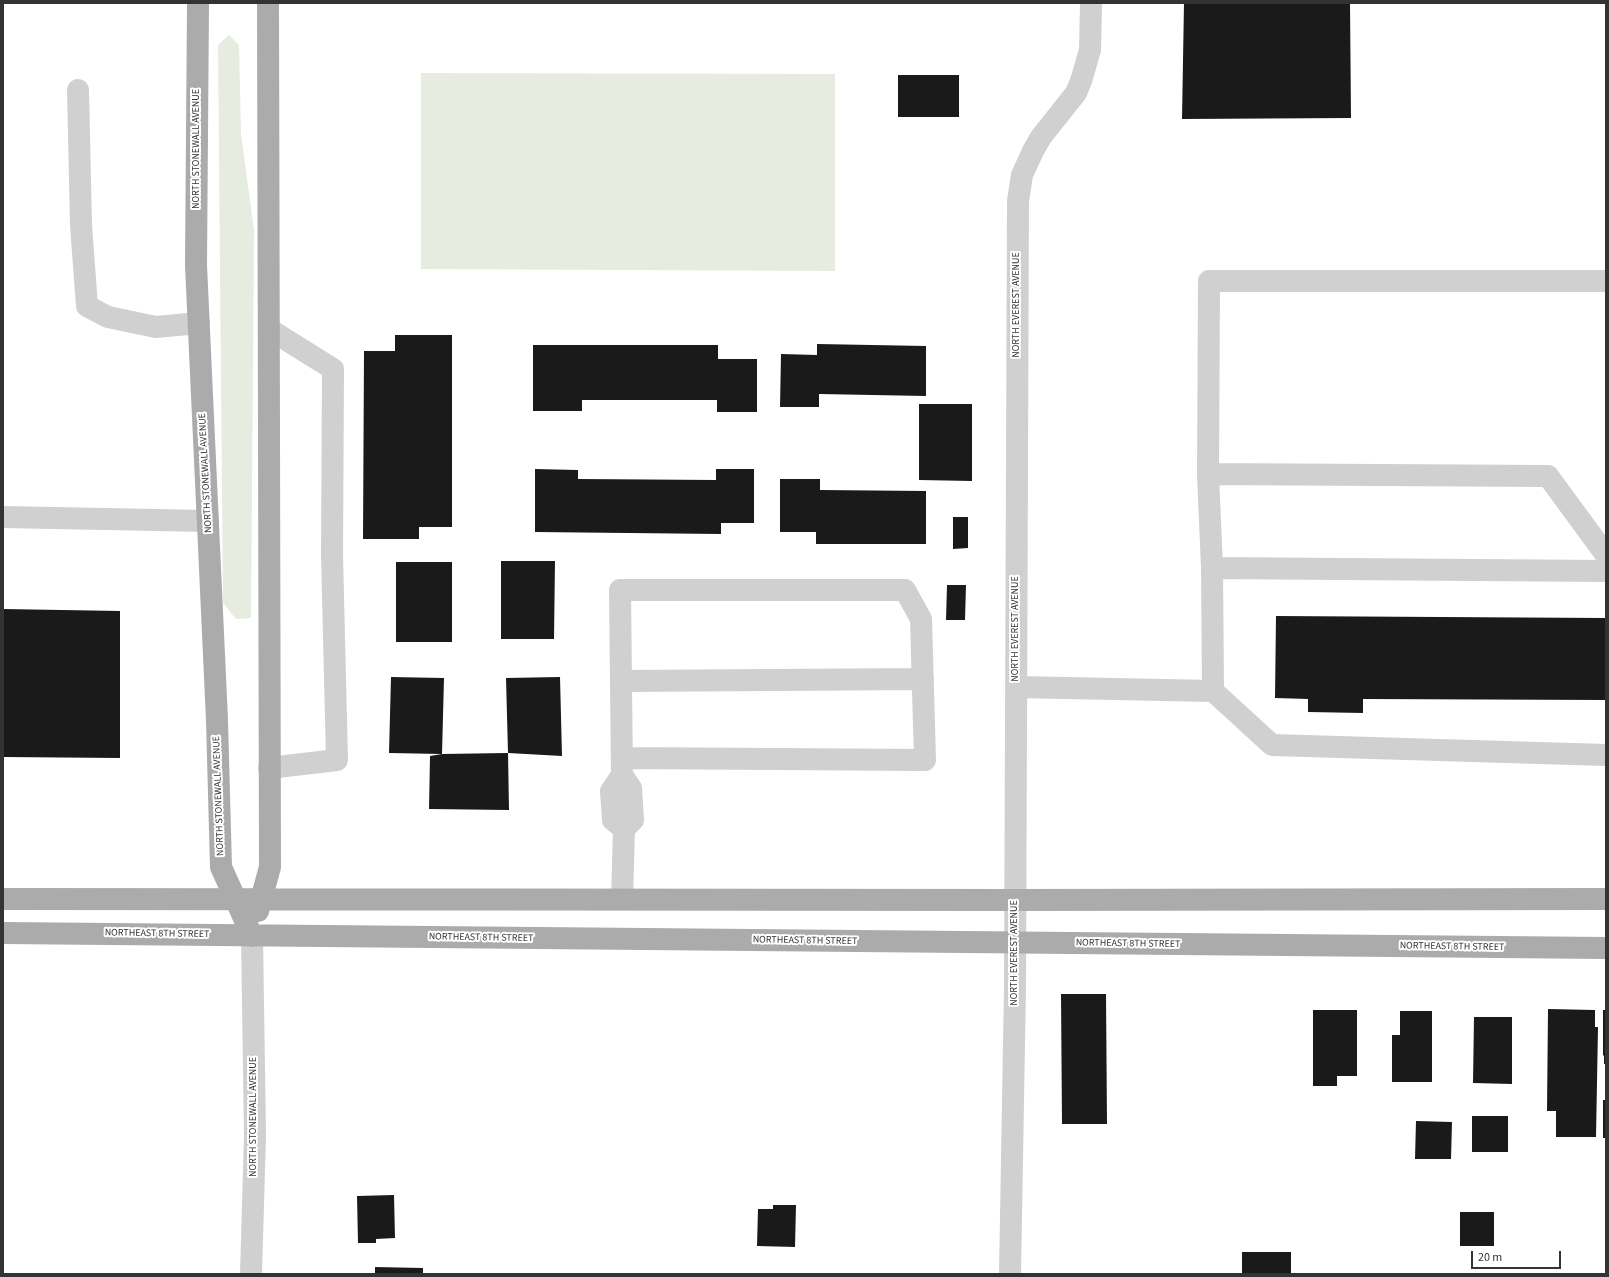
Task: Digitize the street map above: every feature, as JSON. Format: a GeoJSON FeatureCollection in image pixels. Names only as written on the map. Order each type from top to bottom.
{"type":"FeatureCollection","features":[{"type":"Feature","properties":{"kind":"main road","name":"NORTH STONEWALL AVENUE"},"geometry":{"type":"LineString","coordinates":[[198,3],[196,265],[217,728],[221,867],[252,936]]}},
{"type":"Feature","properties":{"kind":"main road","name":"NORTH STONEWALL AVENUE"},"geometry":{"type":"LineString","coordinates":[[252,936],[270,867],[268,3]]}},
{"type":"Feature","properties":{"kind":"main road"},"geometry":{"type":"LineString","coordinates":[[3,899],[1606,899]]}},
{"type":"Feature","properties":{"kind":"main road","name":"NORTHEAST 8TH STREET"},"geometry":{"type":"LineString","coordinates":[[3,933],[1606,948]]}},
{"type":"Feature","properties":{"kind":"street","name":"NORTH EVEREST AVENUE"},"geometry":{"type":"LineString","coordinates":[[1010,1274],[1015,943],[1018,201],[1022,175],[1032,151],[1076,93],[1082,81],[1090,50],[1091,3]]}},
{"type":"Feature","properties":{"kind":"street"},"geometry":{"type":"LineString","coordinates":[[78,90],[81,225],[88,306],[108,317],[156,326],[199,323]]}},
{"type":"Feature","properties":{"kind":"street"},"geometry":{"type":"LineString","coordinates":[[1213,691],[1212,568],[1208,474],[1209,281],[1606,281]]}},
{"type":"Feature","properties":{"kind":"street"},"geometry":{"type":"LineString","coordinates":[[269,328],[333,369],[332,555],[337,760],[270,768]]}},
{"type":"Feature","properties":{"kind":"street"},"geometry":{"type":"LineString","coordinates":[[1208,474],[1548,476],[1606,555]]}},
{"type":"Feature","properties":{"kind":"street"},"geometry":{"type":"LineString","coordinates":[[3,517],[208,521]]}},
{"type":"Feature","properties":{"kind":"street"},"geometry":{"type":"LineString","coordinates":[[1212,568],[1606,571]]}},
{"type":"Feature","properties":{"kind":"street"},"geometry":{"type":"LineString","coordinates":[[622,766],[925,760],[921,619],[905,590],[620,590],[622,766],[631,788],[634,820],[624,829],[622,899]]}},
{"type":"Feature","properties":{"kind":"street"},"geometry":{"type":"LineString","coordinates":[[621,681],[923,679]]}},
{"type":"Feature","properties":{"kind":"street"},"geometry":{"type":"LineString","coordinates":[[1016,687],[1213,691],[1272,745],[1606,754]]}},
{"type":"Feature","properties":{"kind":"street","name":"NORTH STONEWALL AVENUE"},"geometry":{"type":"LineString","coordinates":[[251,1274],[255,1136],[252,936]]}},
{"type":"Feature","properties":{"kind":"shaded area"},"geometry":{"type":"Polygon","coordinates":[[[229,35],[239,45],[241,134],[254,230],[251,618],[236,619],[223,603],[218,45],[229,35]]]}},
{"type":"Feature","properties":{"kind":"shaded area"},"geometry":{"type":"Polygon","coordinates":[[[421,73],[835,74],[835,271],[421,269],[421,73]]]}},
{"type":"Feature","properties":{"kind":"building"},"geometry":{"type":"Polygon","coordinates":[[[1184,3],[1350,3],[1351,118],[1182,119],[1184,3]]]}},
{"type":"Feature","properties":{"kind":"building"},"geometry":{"type":"Polygon","coordinates":[[[898,75],[959,75],[959,117],[898,117],[898,75]]]}},
{"type":"Feature","properties":{"kind":"building"},"geometry":{"type":"Polygon","coordinates":[[[395,335],[452,335],[452,527],[419,527],[419,539],[363,539],[364,351],[395,351],[395,335]]]}},
{"type":"Feature","properties":{"kind":"building"},"geometry":{"type":"Polygon","coordinates":[[[817,344],[926,346],[926,396],[819,394],[819,407],[780,407],[781,354],[817,355],[817,344]]]}},
{"type":"Feature","properties":{"kind":"building"},"geometry":{"type":"Polygon","coordinates":[[[533,345],[718,345],[718,359],[757,359],[757,412],[717,412],[717,400],[582,400],[582,411],[533,411],[533,345]]]}},
{"type":"Feature","properties":{"kind":"building"},"geometry":{"type":"Polygon","coordinates":[[[919,404],[972,404],[972,481],[919,480],[919,404]]]}},
{"type":"Feature","properties":{"kind":"building"},"geometry":{"type":"Polygon","coordinates":[[[535,469],[578,470],[578,479],[716,480],[716,469],[754,469],[754,523],[721,523],[721,534],[535,532],[535,469]]]}},
{"type":"Feature","properties":{"kind":"building"},"geometry":{"type":"Polygon","coordinates":[[[780,479],[820,479],[820,490],[926,491],[926,544],[816,544],[816,532],[780,532],[780,479]]]}},
{"type":"Feature","properties":{"kind":"building"},"geometry":{"type":"Polygon","coordinates":[[[953,517],[968,517],[968,548],[953,549],[953,517]]]}},
{"type":"Feature","properties":{"kind":"building"},"geometry":{"type":"Polygon","coordinates":[[[501,561],[555,561],[554,639],[501,639],[501,561]]]}},
{"type":"Feature","properties":{"kind":"building"},"geometry":{"type":"Polygon","coordinates":[[[396,562],[452,562],[452,642],[396,642],[396,562]]]}},
{"type":"Feature","properties":{"kind":"building"},"geometry":{"type":"Polygon","coordinates":[[[947,585],[966,585],[965,620],[946,620],[947,585]]]}},
{"type":"Feature","properties":{"kind":"building"},"geometry":{"type":"Polygon","coordinates":[[[3,609],[120,611],[120,758],[3,757],[3,609]]]}},
{"type":"Feature","properties":{"kind":"building"},"geometry":{"type":"Polygon","coordinates":[[[1276,616],[1605,618],[1605,700],[1363,699],[1363,713],[1308,712],[1308,699],[1275,698],[1276,616]]]}},
{"type":"Feature","properties":{"kind":"building"},"geometry":{"type":"Polygon","coordinates":[[[391,677],[444,678],[442,754],[389,753],[391,677]]]}},
{"type":"Feature","properties":{"kind":"building"},"geometry":{"type":"Polygon","coordinates":[[[560,677],[562,756],[508,753],[506,678],[560,677]]]}},
{"type":"Feature","properties":{"kind":"building"},"geometry":{"type":"Polygon","coordinates":[[[508,753],[509,810],[429,809],[430,756],[442,754],[508,753]]]}},
{"type":"Feature","properties":{"kind":"building"},"geometry":{"type":"Polygon","coordinates":[[[1061,994],[1106,994],[1107,1124],[1062,1124],[1061,994]]]}},
{"type":"Feature","properties":{"kind":"building"},"geometry":{"type":"Polygon","coordinates":[[[1548,1009],[1595,1010],[1595,1027],[1598,1027],[1596,1137],[1556,1137],[1556,1111],[1547,1111],[1548,1009]]]}},
{"type":"Feature","properties":{"kind":"building"},"geometry":{"type":"Polygon","coordinates":[[[1313,1010],[1357,1010],[1357,1076],[1337,1076],[1337,1086],[1313,1086],[1313,1010]]]}},
{"type":"Feature","properties":{"kind":"building"},"geometry":{"type":"Polygon","coordinates":[[[1603,1010],[1606,1010],[1606,1064],[1604,1064],[1603,1055],[1603,1010]]]}},
{"type":"Feature","properties":{"kind":"building"},"geometry":{"type":"Polygon","coordinates":[[[1400,1011],[1432,1011],[1432,1082],[1392,1082],[1392,1035],[1400,1035],[1400,1011]]]}},
{"type":"Feature","properties":{"kind":"building"},"geometry":{"type":"Polygon","coordinates":[[[1474,1017],[1512,1017],[1512,1084],[1473,1083],[1474,1017]]]}},
{"type":"Feature","properties":{"kind":"building"},"geometry":{"type":"Polygon","coordinates":[[[1603,1100],[1606,1100],[1606,1138],[1603,1138],[1603,1100]]]}},
{"type":"Feature","properties":{"kind":"building"},"geometry":{"type":"Polygon","coordinates":[[[1472,1116],[1508,1116],[1508,1152],[1472,1152],[1472,1116]]]}},
{"type":"Feature","properties":{"kind":"building"},"geometry":{"type":"Polygon","coordinates":[[[1416,1121],[1452,1122],[1451,1159],[1415,1159],[1416,1121]]]}},
{"type":"Feature","properties":{"kind":"building"},"geometry":{"type":"Polygon","coordinates":[[[394,1195],[395,1238],[376,1239],[376,1243],[358,1243],[357,1196],[394,1195]]]}},
{"type":"Feature","properties":{"kind":"building"},"geometry":{"type":"Polygon","coordinates":[[[773,1205],[796,1205],[795,1247],[757,1246],[758,1209],[773,1209],[773,1205]]]}},
{"type":"Feature","properties":{"kind":"building"},"geometry":{"type":"Polygon","coordinates":[[[1460,1212],[1494,1212],[1494,1246],[1460,1246],[1460,1212]]]}},
{"type":"Feature","properties":{"kind":"building"},"geometry":{"type":"Polygon","coordinates":[[[1242,1252],[1291,1252],[1291,1274],[1242,1274],[1242,1252]]]}},
{"type":"Feature","properties":{"kind":"building"},"geometry":{"type":"Polygon","coordinates":[[[375,1267],[423,1268],[423,1274],[375,1274],[375,1267]]]}}]}
